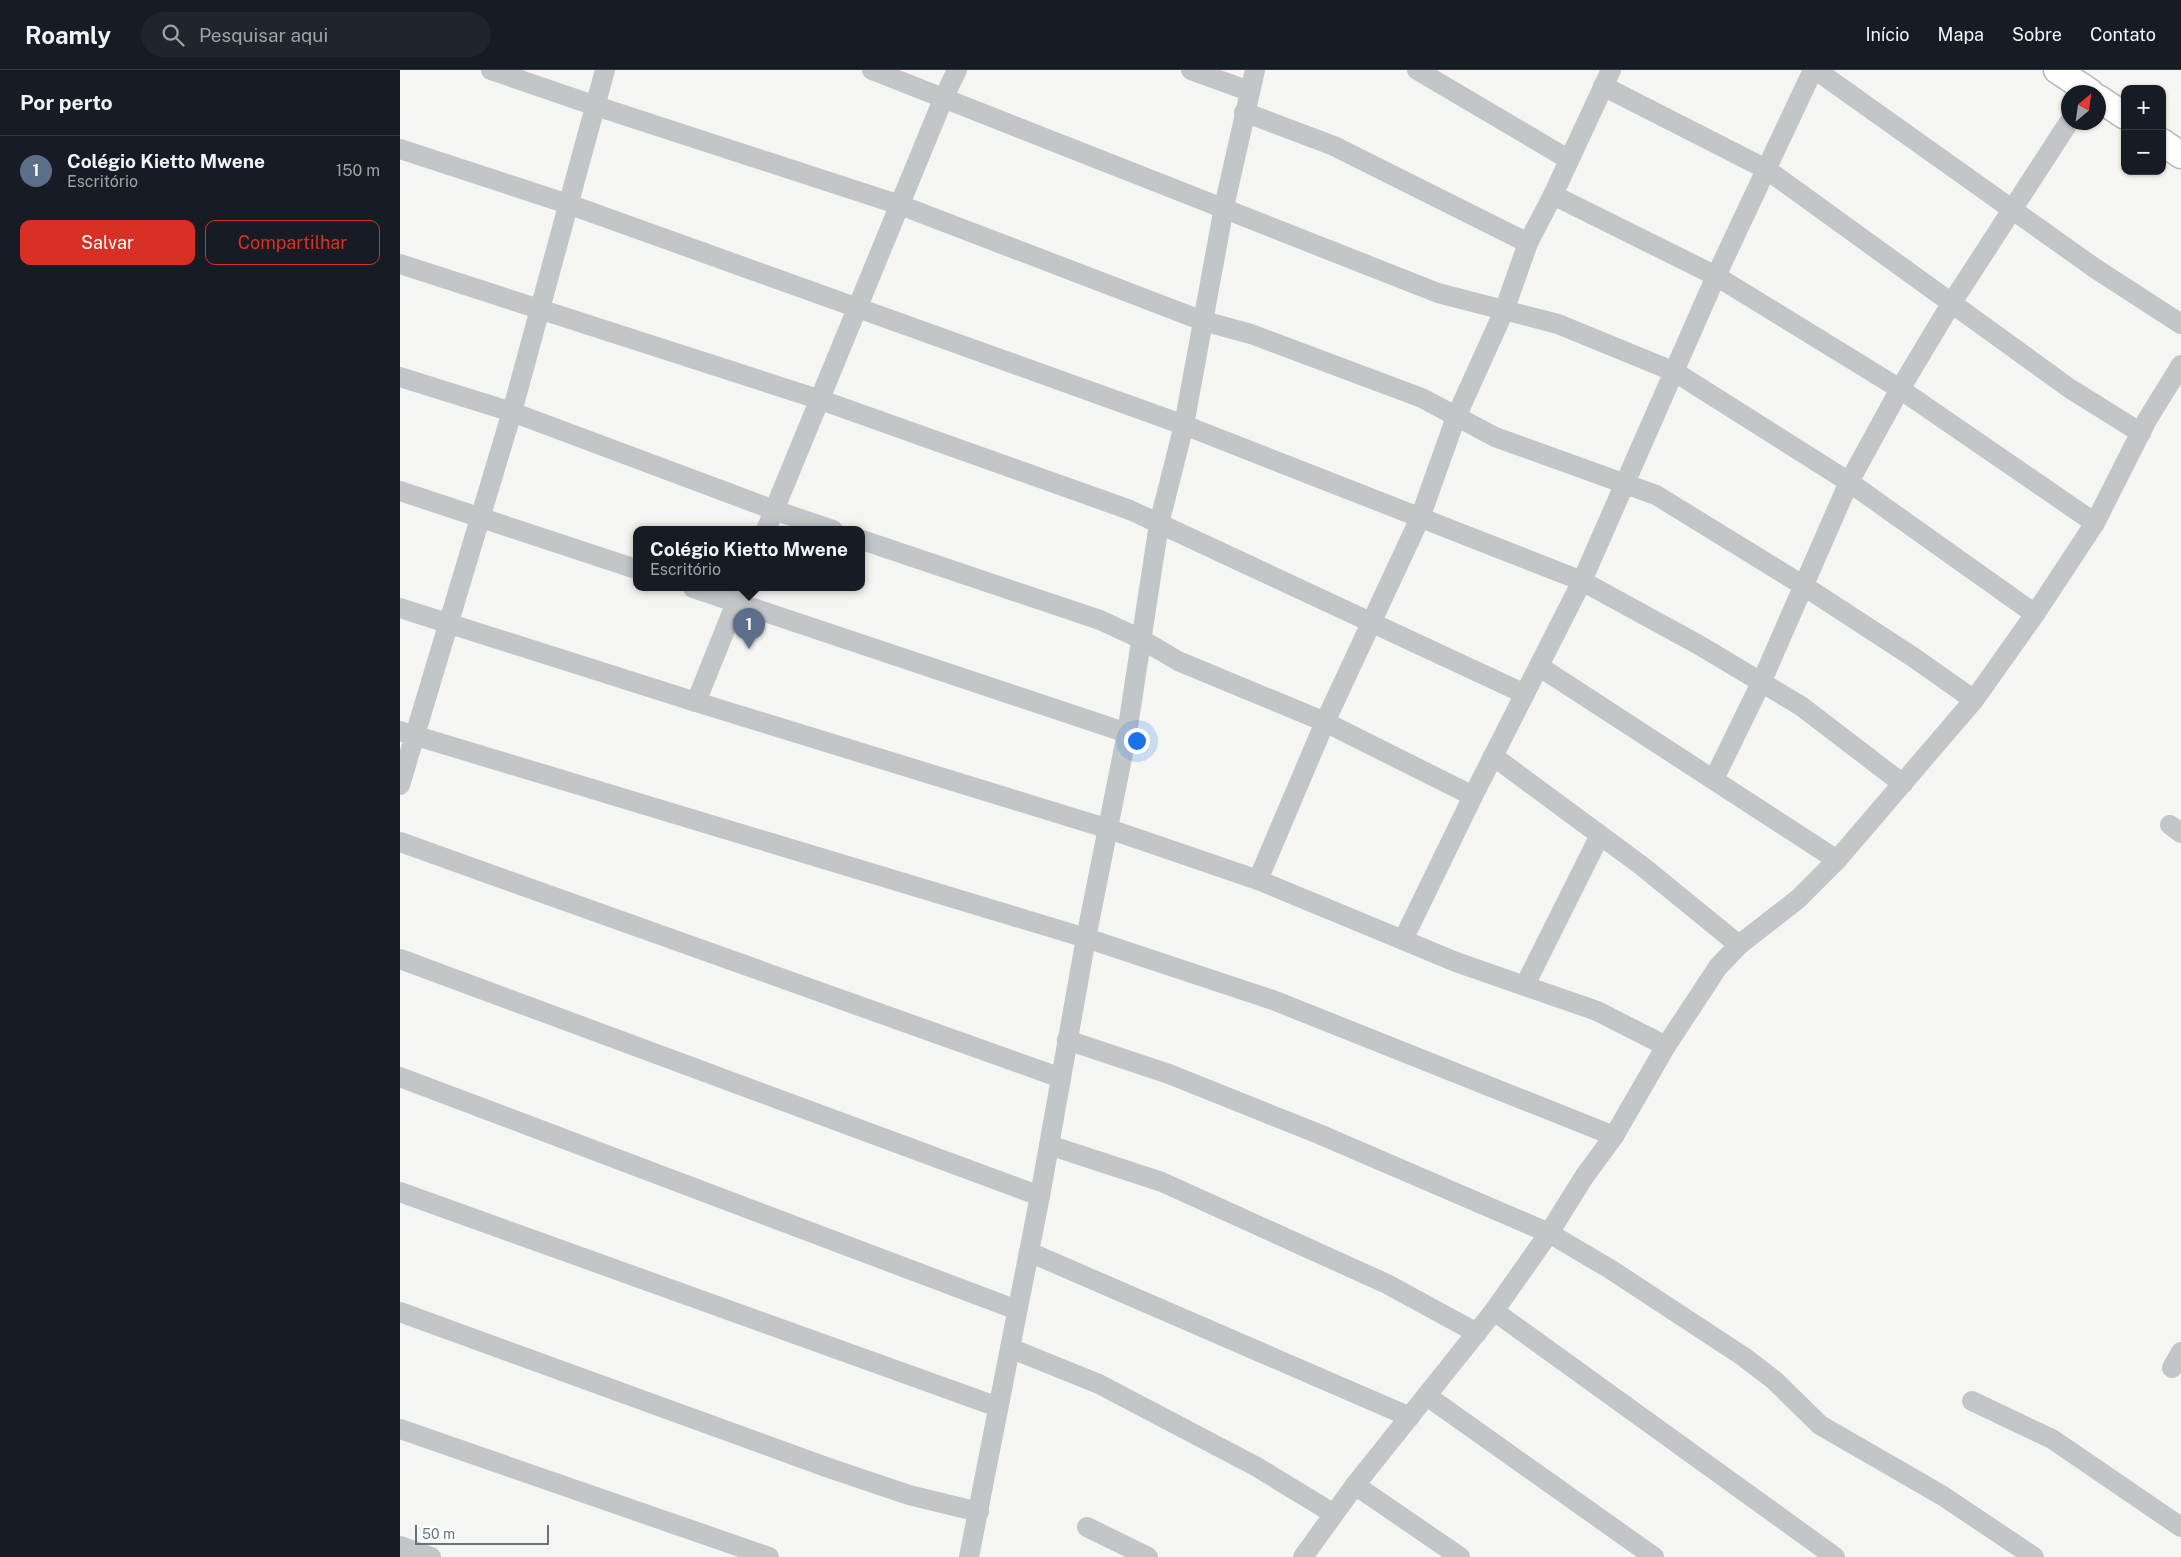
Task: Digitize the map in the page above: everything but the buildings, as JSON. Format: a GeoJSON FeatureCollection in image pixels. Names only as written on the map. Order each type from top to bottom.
{"type":"FeatureCollection","features":[{"type":"Feature","properties":{"kind":"main road"},"geometry":{"type":"LineString","coordinates":[[2066,72],[2081,85]]}},
{"type":"Feature","properties":{"kind":"main road"},"geometry":{"type":"LineString","coordinates":[[2106,103],[2121,113]]}},
{"type":"Feature","properties":{"kind":"main road"},"geometry":{"type":"LineString","coordinates":[[2166,145],[2181,154]]}},
{"type":"Feature","properties":{"kind":"street"},"geometry":{"type":"LineString","coordinates":[[491,70],[900,206],[1203,321],[1250,334],[1422,398],[1495,437],[1656,495],[1804,586],[1974,700]]}},
{"type":"Feature","properties":{"kind":"street"},"geometry":{"type":"LineString","coordinates":[[400,785],[407,734],[450,624],[512,412],[605,70]]}},
{"type":"Feature","properties":{"kind":"street"},"geometry":{"type":"LineString","coordinates":[[872,70],[1224,207],[1438,293],[1558,324],[1675,372],[1849,482],[2035,614]]}},
{"type":"Feature","properties":{"kind":"street"},"geometry":{"type":"LineString","coordinates":[[768,526],[944,97],[957,70]]}},
{"type":"Feature","properties":{"kind":"street"},"geometry":{"type":"LineString","coordinates":[[1191,70],[1249,91]]}},
{"type":"Feature","properties":{"kind":"street"},"geometry":{"type":"LineString","coordinates":[[969,1557],[1040,1196],[1086,938],[1127,733],[1159,524],[1184,425],[1224,207],[1254,70]]}},
{"type":"Feature","properties":{"kind":"street"},"geometry":{"type":"LineString","coordinates":[[1417,70],[1568,159]]}},
{"type":"Feature","properties":{"kind":"street"},"geometry":{"type":"LineString","coordinates":[[1403,940],[1473,796],[1582,581],[1716,276],[1812,70]]}},
{"type":"Feature","properties":{"kind":"street"},"geometry":{"type":"LineString","coordinates":[[1816,70],[2096,269],[2181,324]]}},
{"type":"Feature","properties":{"kind":"street"},"geometry":{"type":"LineString","coordinates":[[1258,880],[1325,722],[1420,518],[1456,417],[1504,311],[1528,243],[1553,195],[1607,78],[1766,169],[2069,388],[2141,433]]}},
{"type":"Feature","properties":{"kind":"street"},"geometry":{"type":"LineString","coordinates":[[1244,112],[1334,146],[1528,243]]}},
{"type":"Feature","properties":{"kind":"street"},"geometry":{"type":"LineString","coordinates":[[1714,779],[1760,683],[1849,482],[1900,389],[1951,304],[2064,130]]}},
{"type":"Feature","properties":{"kind":"street"},"geometry":{"type":"LineString","coordinates":[[400,149],[568,204],[1184,425],[1582,581],[1699,645],[1801,706],[1903,784]]}},
{"type":"Feature","properties":{"kind":"street"},"geometry":{"type":"LineString","coordinates":[[1553,195],[1716,276],[1900,389],[2095,523]]}},
{"type":"Feature","properties":{"kind":"street"},"geometry":{"type":"LineString","coordinates":[[400,264],[539,307],[821,400],[1130,510],[1526,694]]}},
{"type":"Feature","properties":{"kind":"street"},"geometry":{"type":"LineString","coordinates":[[1303,1557],[1355,1485],[1494,1311],[1549,1233],[1584,1176],[1614,1136],[1666,1046],[1718,967],[1739,945],[1798,899],[1837,860],[1974,700],[2035,614],[2095,523],[2141,433],[2181,365]]}},
{"type":"Feature","properties":{"kind":"street"},"geometry":{"type":"LineString","coordinates":[[400,378],[512,412],[774,510],[822,526]]}},
{"type":"Feature","properties":{"kind":"street"},"geometry":{"type":"LineString","coordinates":[[400,491],[481,516],[633,568]]}},
{"type":"Feature","properties":{"kind":"street"},"geometry":{"type":"LineString","coordinates":[[865,541],[1100,620],[1178,661],[1325,722],[1473,796]]}},
{"type":"Feature","properties":{"kind":"street"},"geometry":{"type":"LineString","coordinates":[[713,591],[739,595],[1127,733]]}},
{"type":"Feature","properties":{"kind":"street"},"geometry":{"type":"LineString","coordinates":[[696,702],[739,595]]}},
{"type":"Feature","properties":{"kind":"street"},"geometry":{"type":"LineString","coordinates":[[400,608],[696,702],[1109,829],[1258,880],[1456,962],[1597,1011],[1666,1046]]}},
{"type":"Feature","properties":{"kind":"street"},"geometry":{"type":"LineString","coordinates":[[1540,667],[1837,860]]}},
{"type":"Feature","properties":{"kind":"street"},"geometry":{"type":"LineString","coordinates":[[407,734],[1086,938],[1273,1000],[1614,1136]]}},
{"type":"Feature","properties":{"kind":"street"},"geometry":{"type":"LineString","coordinates":[[1493,756],[1642,866],[1739,945]]}},
{"type":"Feature","properties":{"kind":"street"},"geometry":{"type":"LineString","coordinates":[[1525,985],[1600,835]]}},
{"type":"Feature","properties":{"kind":"street"},"geometry":{"type":"LineString","coordinates":[[400,842],[1061,1078]]}},
{"type":"Feature","properties":{"kind":"street"},"geometry":{"type":"LineString","coordinates":[[400,959],[1040,1196]]}},
{"type":"Feature","properties":{"kind":"street"},"geometry":{"type":"LineString","coordinates":[[1067,1040],[1178,1078],[1319,1134],[1549,1233],[1610,1269],[1744,1357],[1774,1380],[1820,1426],[1943,1496],[2034,1557]]}},
{"type":"Feature","properties":{"kind":"street"},"geometry":{"type":"LineString","coordinates":[[400,1077],[1017,1310]]}},
{"type":"Feature","properties":{"kind":"street"},"geometry":{"type":"LineString","coordinates":[[1049,1145],[1162,1182],[1387,1284],[1477,1333]]}},
{"type":"Feature","properties":{"kind":"street"},"geometry":{"type":"LineString","coordinates":[[400,1192],[998,1407]]}},
{"type":"Feature","properties":{"kind":"street"},"geometry":{"type":"LineString","coordinates":[[1029,1252],[1410,1417]]}},
{"type":"Feature","properties":{"kind":"street"},"geometry":{"type":"LineString","coordinates":[[1494,1311],[1835,1557]]}},
{"type":"Feature","properties":{"kind":"street"},"geometry":{"type":"LineString","coordinates":[[400,1312],[826,1467],[909,1495],[979,1512]]}},
{"type":"Feature","properties":{"kind":"street"},"geometry":{"type":"LineString","coordinates":[[1010,1348],[1099,1384],[1257,1467],[1334,1514]]}},
{"type":"Feature","properties":{"kind":"street"},"geometry":{"type":"LineString","coordinates":[[1427,1396],[1654,1557]]}},
{"type":"Feature","properties":{"kind":"street"},"geometry":{"type":"LineString","coordinates":[[1972,1401],[2052,1439],[2181,1527]]}},
{"type":"Feature","properties":{"kind":"street"},"geometry":{"type":"LineString","coordinates":[[400,1429],[769,1557]]}},
{"type":"Feature","properties":{"kind":"street"},"geometry":{"type":"LineString","coordinates":[[1355,1485],[1460,1557]]}},
{"type":"Feature","properties":{"kind":"street"},"geometry":{"type":"LineString","coordinates":[[1087,1527],[1148,1557]]}},
{"type":"Feature","properties":{"kind":"street"},"geometry":{"type":"LineString","coordinates":[[400,1546],[432,1557]]}},
{"type":"Feature","properties":{"kind":"place","name":"Colégio Kietto Mwene"},"geometry":{"type":"Point","coordinates":[749,649]}}]}
